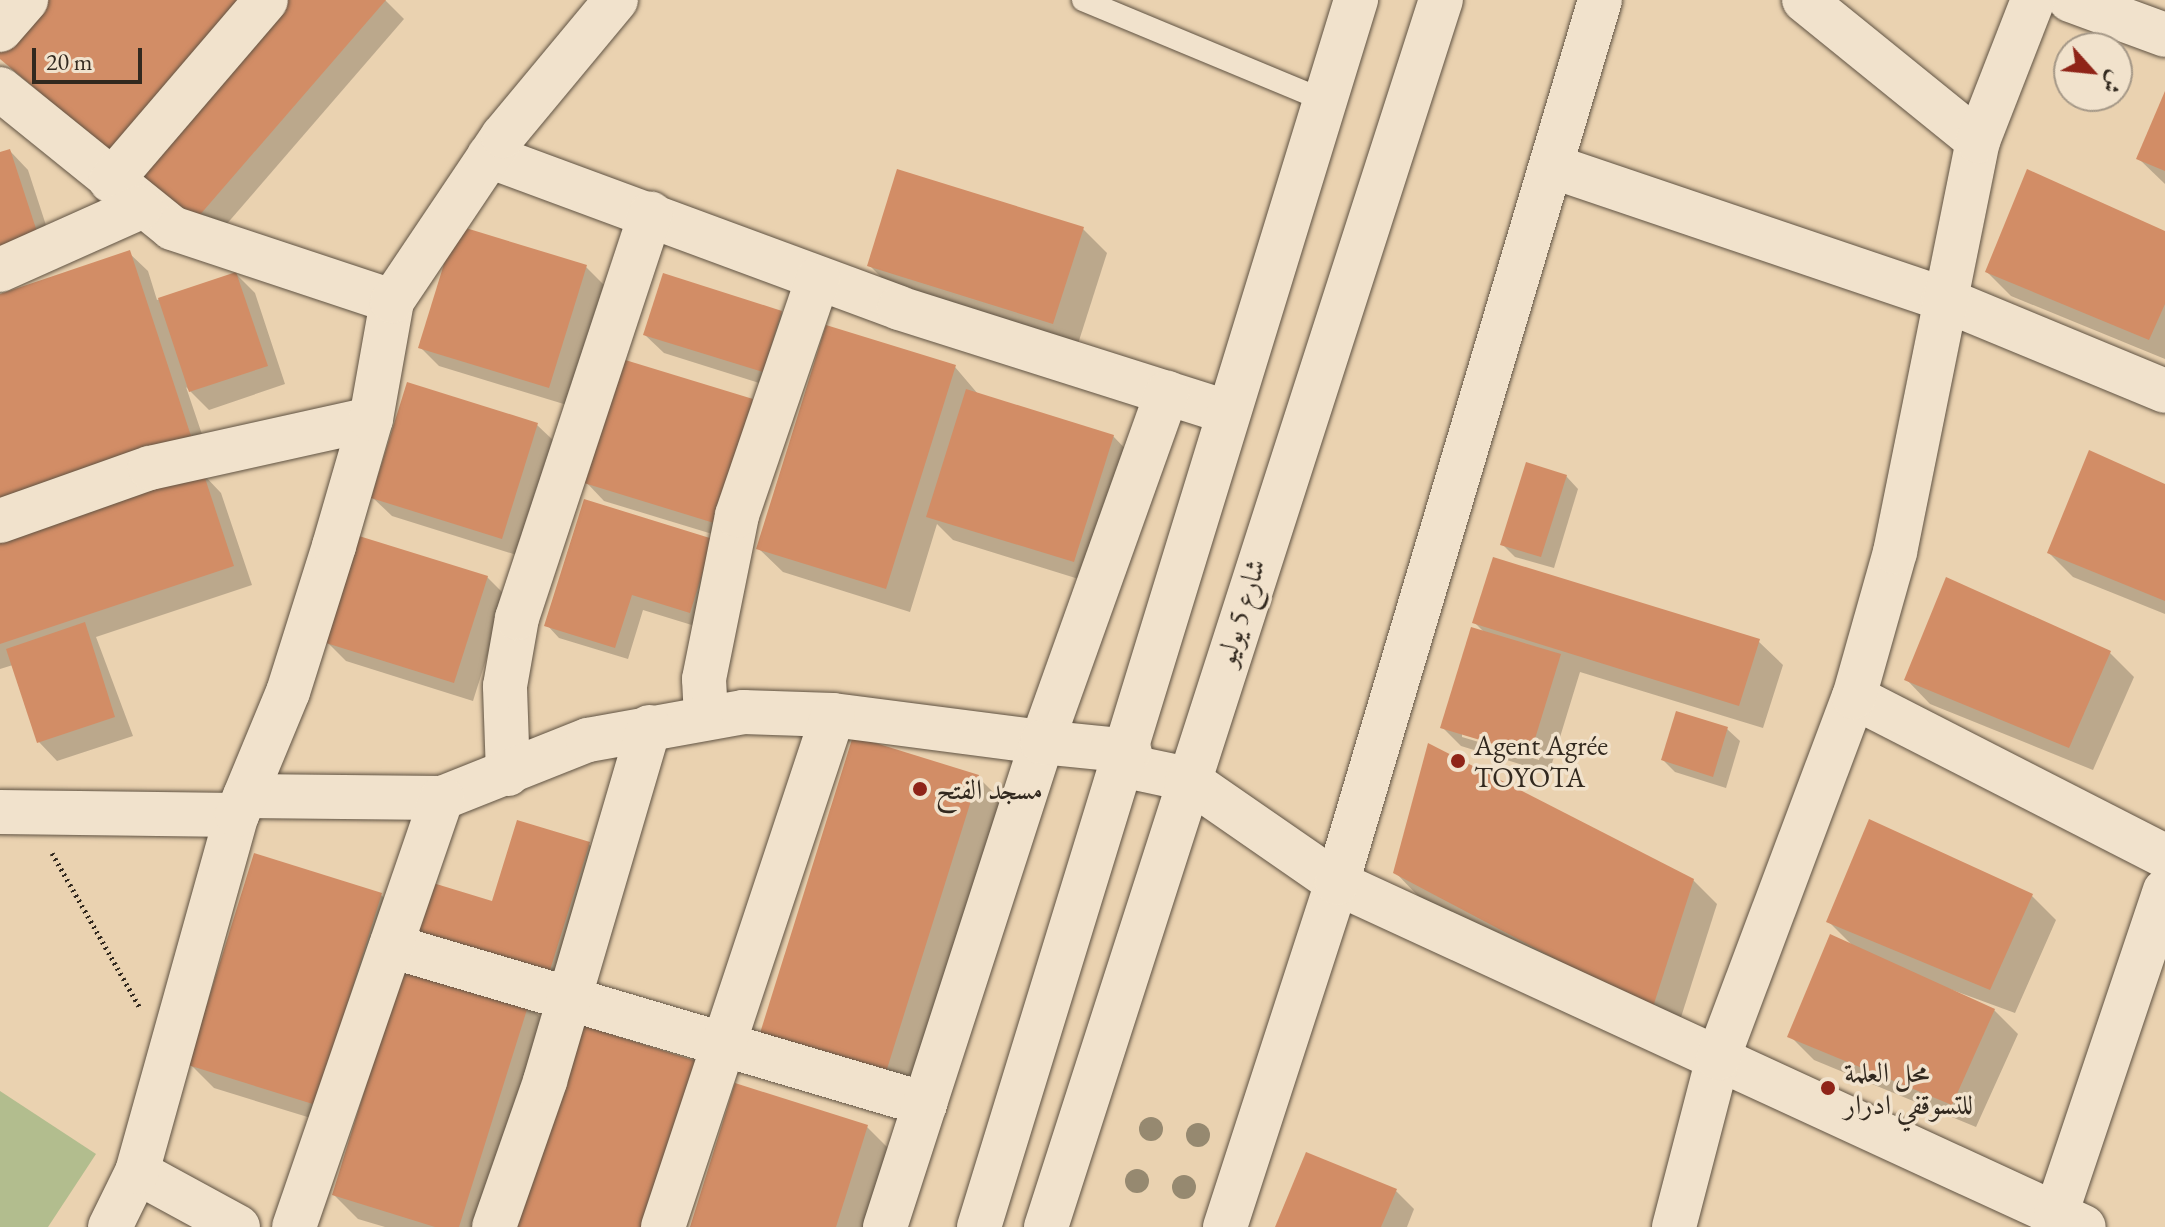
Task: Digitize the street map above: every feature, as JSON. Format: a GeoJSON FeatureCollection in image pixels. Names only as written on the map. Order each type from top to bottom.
{"type":"FeatureCollection","features":[{"type":"Feature","properties":{"kind":"street"},"geometry":{"type":"LineString","coordinates":[[0,30],[26,0]]}},
{"type":"Feature","properties":{"kind":"street"},"geometry":{"type":"LineString","coordinates":[[0,270],[126,194],[266,0]]}},
{"type":"Feature","properties":{"kind":"street"},"geometry":{"type":"LineString","coordinates":[[110,1227],[137,1172],[164,1058],[241,806],[288,692],[371,419],[392,301],[489,156],[616,0]]}},
{"type":"Feature","properties":{"kind":"street"},"geometry":{"type":"LineString","coordinates":[[979,1227],[1128,758],[1226,412],[1356,0]]}},
{"type":"Feature","properties":{"kind":"street","name":"شارع 5 يوليو"},"geometry":{"type":"LineString","coordinates":[[1046,1227],[1187,779],[1441,0]]}},
{"type":"Feature","properties":{"kind":"street"},"geometry":{"type":"LineString","coordinates":[[1225,1227],[1337,883],[1554,167],[1600,0]]}},
{"type":"Feature","properties":{"kind":"street"},"geometry":{"type":"LineString","coordinates":[[1804,0],[1978,141]]}},
{"type":"Feature","properties":{"kind":"street"},"geometry":{"type":"LineString","coordinates":[[1674,1227],[1718,1058],[1854,697],[1895,552],[1943,299],[1978,141],[2033,0]]}},
{"type":"Feature","properties":{"kind":"street"},"geometry":{"type":"LineString","coordinates":[[2070,0],[2165,35]]}},
{"type":"Feature","properties":{"kind":"street"},"geometry":{"type":"LineString","coordinates":[[0,89],[126,194],[172,228],[392,301]]}},
{"type":"Feature","properties":{"kind":"street"},"geometry":{"type":"LineString","coordinates":[[489,156],[818,278],[1226,412]]}},
{"type":"Feature","properties":{"kind":"street"},"geometry":{"type":"LineString","coordinates":[[1554,167],[1943,299],[2165,391]]}},
{"type":"Feature","properties":{"kind":"street"},"geometry":{"type":"LineString","coordinates":[[508,774],[505,686],[517,618],[651,214]]}},
{"type":"Feature","properties":{"kind":"street"},"geometry":{"type":"LineString","coordinates":[[706,717],[704,679],[737,515],[818,278]]}},
{"type":"Feature","properties":{"kind":"street"},"geometry":{"type":"LineString","coordinates":[[885,1227],[1042,742],[1167,393]]}},
{"type":"Feature","properties":{"kind":"street"},"geometry":{"type":"LineString","coordinates":[[0,521],[150,468],[371,419]]}},
{"type":"Feature","properties":{"kind":"street"},"geometry":{"type":"LineString","coordinates":[[1854,697],[2165,856]]}},
{"type":"Feature","properties":{"kind":"street"},"geometry":{"type":"LineString","coordinates":[[663,1227],[833,715]]}},
{"type":"Feature","properties":{"kind":"street"},"geometry":{"type":"LineString","coordinates":[[13,812],[442,798],[588,740],[706,717],[833,715],[1042,742],[1128,758],[1187,779],[1337,883],[2070,1220],[2165,891]]}},
{"type":"Feature","properties":{"kind":"street"},"geometry":{"type":"LineString","coordinates":[[494,1227],[570,996],[649,727]]}},
{"type":"Feature","properties":{"kind":"street"},"geometry":{"type":"LineString","coordinates":[[294,1227],[442,798]]}},
{"type":"Feature","properties":{"kind":"street"},"geometry":{"type":"LineString","coordinates":[[391,946],[570,996],[723,1046],[925,1104]]}},
{"type":"Feature","properties":{"kind":"street"},"geometry":{"type":"LineString","coordinates":[[137,1172],[238,1227]]}},
{"type":"Feature","properties":{"kind":"lane"},"geometry":{"type":"LineString","coordinates":[[1083,0],[1323,100]]}},
{"type":"Feature","properties":{"kind":"path"},"geometry":{"type":"LineString","coordinates":[[13,812],[118,962],[164,1058]]}},
{"type":"Feature","properties":{"kind":"green space"},"geometry":{"type":"Polygon","coordinates":[[[0,1091],[96,1154],[48,1227],[0,1227],[0,1091]]]}},
{"type":"Feature","properties":{"kind":"building"},"geometry":{"type":"Polygon","coordinates":[[[37,0],[253,0],[119,159],[0,59],[0,44],[37,0]]]}},
{"type":"Feature","properties":{"kind":"building"},"geometry":{"type":"Polygon","coordinates":[[[279,0],[386,0],[192,224],[129,171],[279,0]]]}},
{"type":"Feature","properties":{"kind":"building"},"geometry":{"type":"Polygon","coordinates":[[[2165,91],[2165,171],[2136,159],[2165,91]]]}},
{"type":"Feature","properties":{"kind":"building"},"geometry":{"type":"Polygon","coordinates":[[[10,149],[41,244],[0,257],[0,152],[10,149]]]}},
{"type":"Feature","properties":{"kind":"building"},"geometry":{"type":"Polygon","coordinates":[[[897,169],[1084,227],[1053,324],[867,266],[897,169]]]}},
{"type":"Feature","properties":{"kind":"building"},"geometry":{"type":"Polygon","coordinates":[[[2027,169],[2165,231],[2165,304],[2149,340],[1985,272],[2027,169]]]}},
{"type":"Feature","properties":{"kind":"building"},"geometry":{"type":"Polygon","coordinates":[[[456,225],[587,265],[549,388],[418,348],[456,225]]]}},
{"type":"Feature","properties":{"kind":"building"},"geometry":{"type":"Polygon","coordinates":[[[130,250],[192,439],[0,503],[0,294],[130,250]]]}},
{"type":"Feature","properties":{"kind":"building"},"geometry":{"type":"Polygon","coordinates":[[[236,272],[268,366],[189,392],[158,298],[236,272]]]}},
{"type":"Feature","properties":{"kind":"building"},"geometry":{"type":"Polygon","coordinates":[[[663,273],[782,311],[763,372],[643,335],[663,273]]]}},
{"type":"Feature","properties":{"kind":"building"},"geometry":{"type":"Polygon","coordinates":[[[826,325],[956,365],[886,589],[756,549],[826,325]]]}},
{"type":"Feature","properties":{"kind":"building"},"geometry":{"type":"Polygon","coordinates":[[[622,359],[753,399],[714,523],[584,483],[622,359]]]}},
{"type":"Feature","properties":{"kind":"building"},"geometry":{"type":"Polygon","coordinates":[[[407,382],[538,423],[502,539],[371,498],[407,382]]]}},
{"type":"Feature","properties":{"kind":"building"},"geometry":{"type":"Polygon","coordinates":[[[966,389],[1114,435],[1074,562],[926,517],[966,389]]]}},
{"type":"Feature","properties":{"kind":"building"},"geometry":{"type":"Polygon","coordinates":[[[2089,450],[2165,484],[2165,601],[2047,553],[2089,450]]]}},
{"type":"Feature","properties":{"kind":"building"},"geometry":{"type":"Polygon","coordinates":[[[1526,462],[1567,475],[1541,557],[1500,545],[1526,462]]]}},
{"type":"Feature","properties":{"kind":"building"},"geometry":{"type":"Polygon","coordinates":[[[203,472],[234,566],[0,644],[0,540],[203,472]]]}},
{"type":"Feature","properties":{"kind":"building"},"geometry":{"type":"Polygon","coordinates":[[[584,499],[713,539],[690,613],[632,595],[615,648],[544,626],[584,499]]]}},
{"type":"Feature","properties":{"kind":"building"},"geometry":{"type":"Polygon","coordinates":[[[359,536],[488,576],[454,683],[326,643],[359,536]]]}},
{"type":"Feature","properties":{"kind":"building"},"geometry":{"type":"Polygon","coordinates":[[[1493,557],[1760,639],[1739,706],[1472,623],[1493,557]]]}},
{"type":"Feature","properties":{"kind":"building"},"geometry":{"type":"Polygon","coordinates":[[[1946,577],[2111,651],[2069,748],[1904,680],[1946,577]]]}},
{"type":"Feature","properties":{"kind":"building"},"geometry":{"type":"Polygon","coordinates":[[[85,622],[115,717],[37,743],[6,649],[85,622]]]}},
{"type":"Feature","properties":{"kind":"building"},"geometry":{"type":"Polygon","coordinates":[[[1471,627],[1561,654],[1530,755],[1440,728],[1471,627]]]}},
{"type":"Feature","properties":{"kind":"building"},"geometry":{"type":"Polygon","coordinates":[[[1676,711],[1728,727],[1713,777],[1661,760],[1676,711]]]}},
{"type":"Feature","properties":{"kind":"building"},"geometry":{"type":"Polygon","coordinates":[[[853,736],[979,775],[882,1085],[756,1046],[853,736]]]}},
{"type":"Feature","properties":{"kind":"building"},"geometry":{"type":"Polygon","coordinates":[[[1428,743],[1694,879],[1652,1010],[1393,873],[1428,743]]]}},
{"type":"Feature","properties":{"kind":"building"},"geometry":{"type":"Polygon","coordinates":[[[1869,819],[2033,894],[1990,990],[1826,922],[1869,819]]]}},
{"type":"Feature","properties":{"kind":"building"},"geometry":{"type":"Polygon","coordinates":[[[517,820],[590,842],[545,986],[413,945],[433,883],[492,901],[517,820]]]}},
{"type":"Feature","properties":{"kind":"building"},"geometry":{"type":"Polygon","coordinates":[[[254,853],[382,893],[316,1105],[188,1065],[254,853]]]}},
{"type":"Feature","properties":{"kind":"building"},"geometry":{"type":"Polygon","coordinates":[[[1830,934],[1995,1009],[1952,1105],[1787,1037],[1830,934]]]}},
{"type":"Feature","properties":{"kind":"building"},"geometry":{"type":"Polygon","coordinates":[[[404,964],[529,1003],[459,1227],[435,1227],[332,1195],[404,964]]]}},
{"type":"Feature","properties":{"kind":"building"},"geometry":{"type":"Polygon","coordinates":[[[575,1023],[696,1061],[645,1227],[511,1227],[575,1023]]]}},
{"type":"Feature","properties":{"kind":"building"},"geometry":{"type":"Polygon","coordinates":[[[735,1083],[868,1125],[836,1227],[690,1227],[735,1083]]]}},
{"type":"Feature","properties":{"kind":"building"},"geometry":{"type":"Polygon","coordinates":[[[1306,1152],[1397,1189],[1381,1227],[1275,1227],[1306,1152]]]}},
{"type":"Feature","properties":{"kind":"place","name":"Agent Agrée TOYOTA"},"geometry":{"type":"Point","coordinates":[1458,761]}},
{"type":"Feature","properties":{"kind":"place","name":"مسجد الفتح"},"geometry":{"type":"Point","coordinates":[920,789]}},
{"type":"Feature","properties":{"kind":"place","name":"محل العلمة للتسوقفي ادرار"},"geometry":{"type":"Point","coordinates":[1828,1088]}}]}
